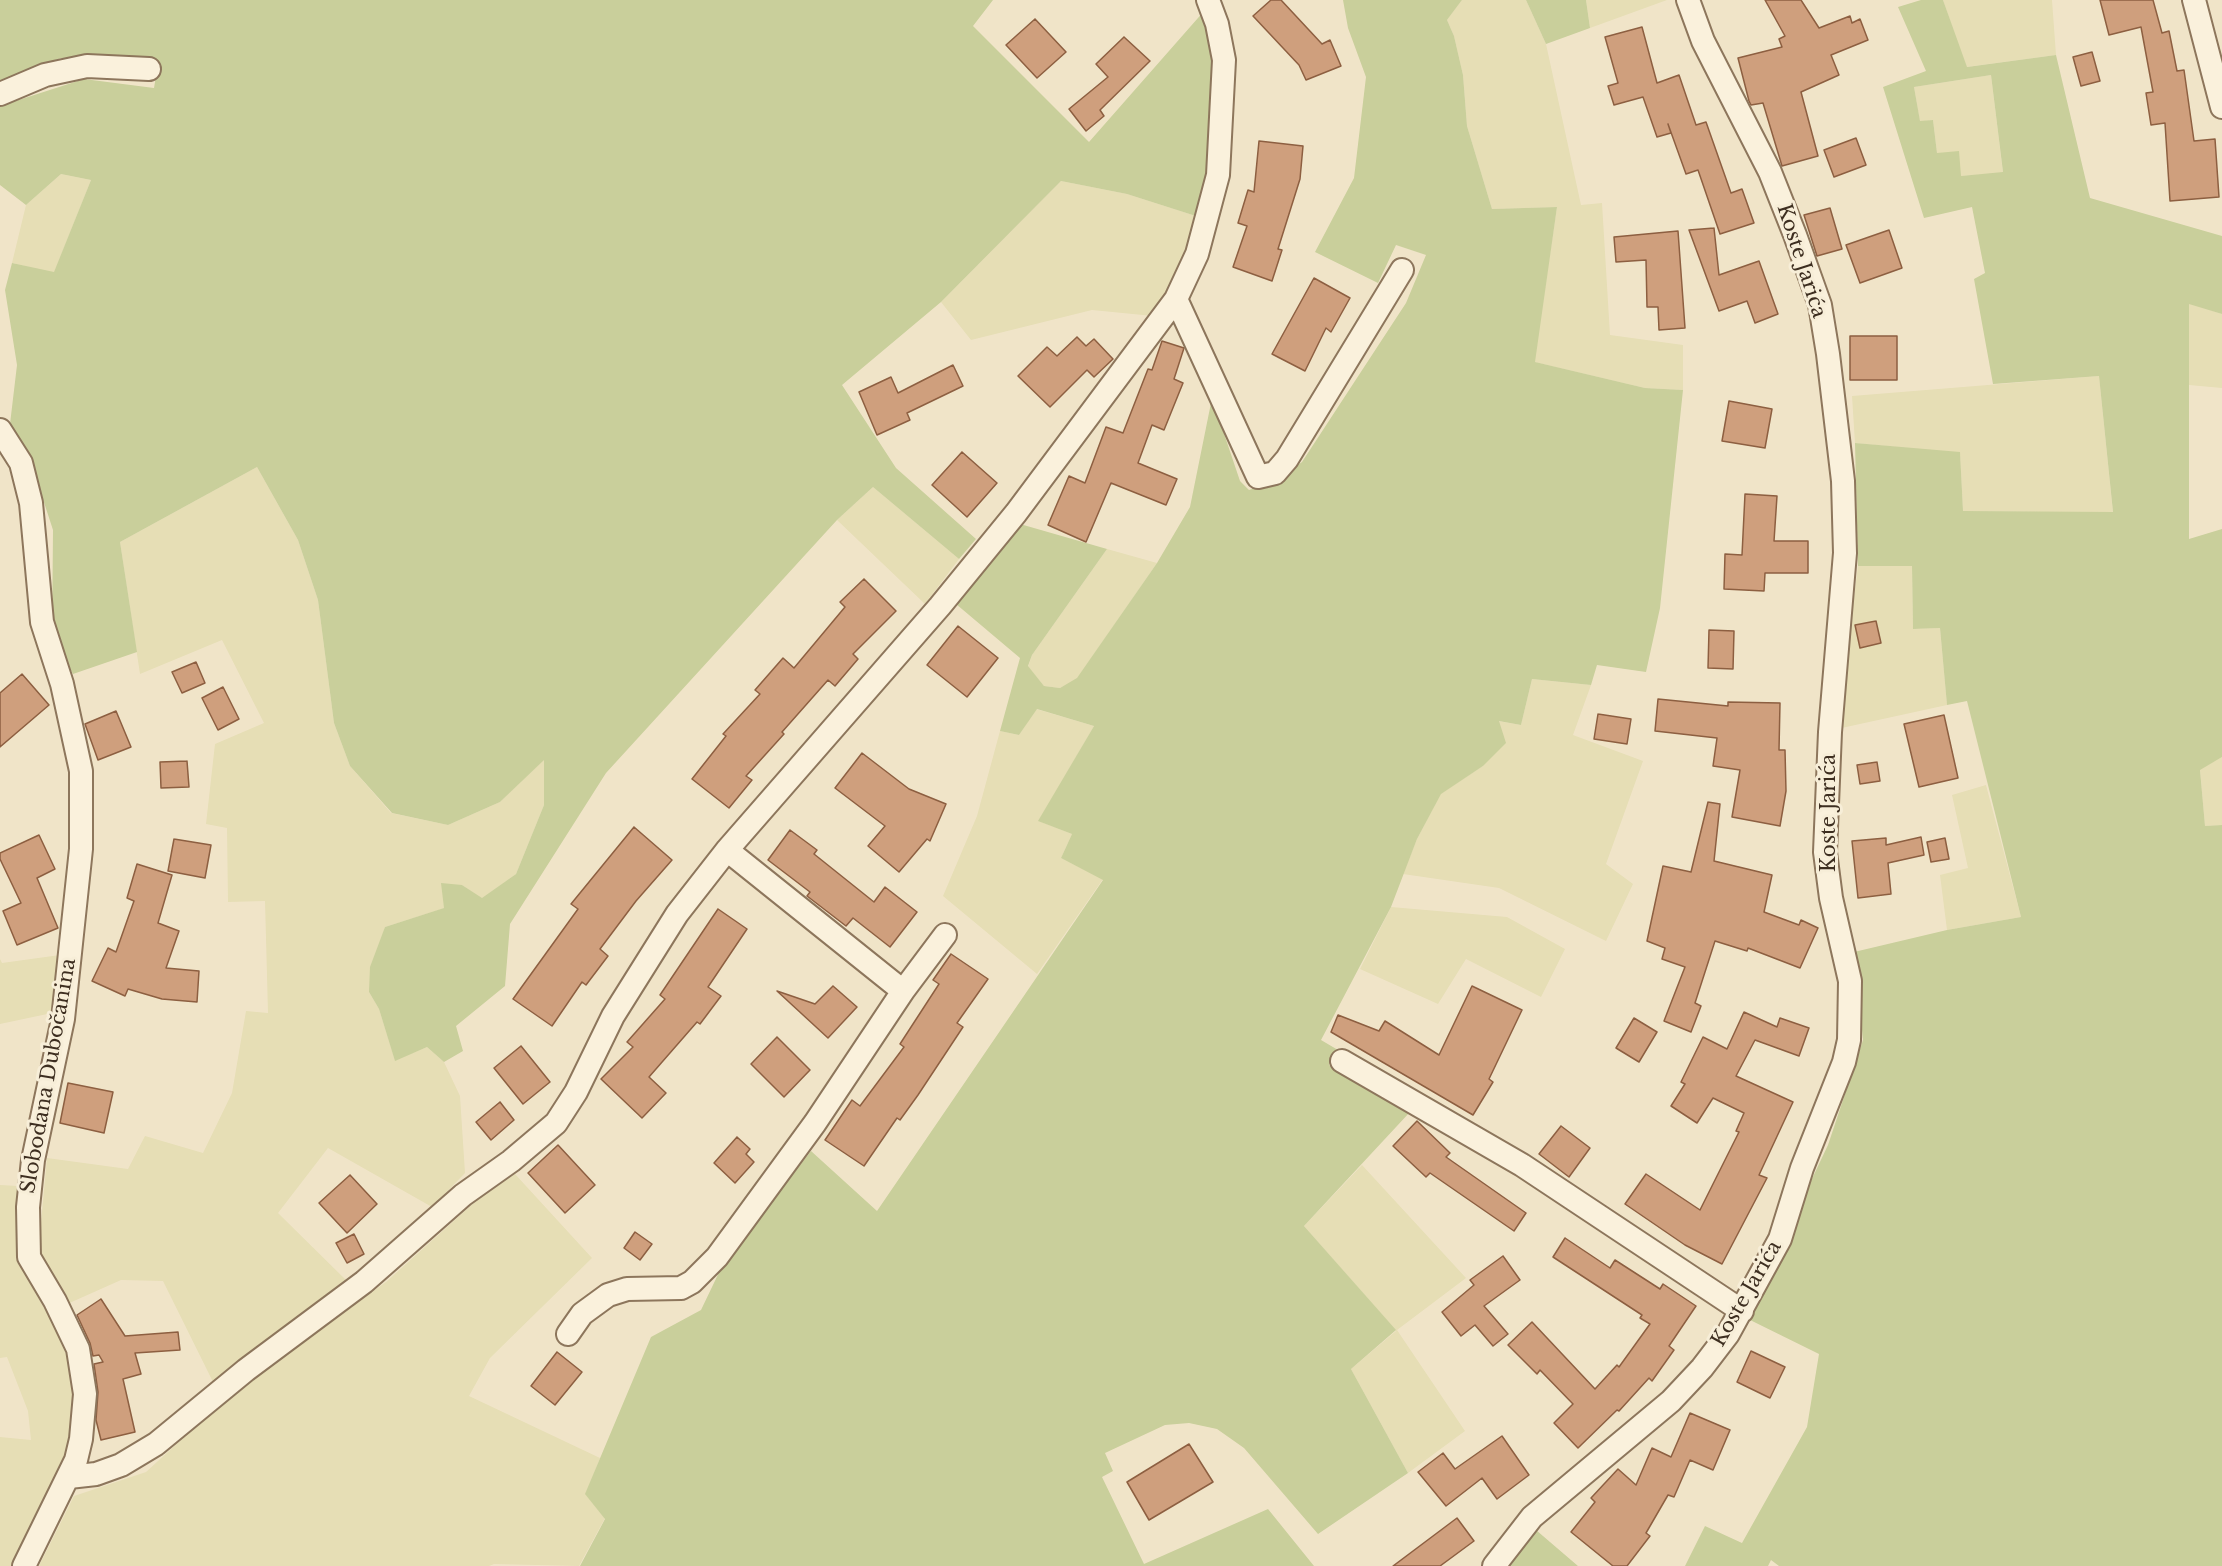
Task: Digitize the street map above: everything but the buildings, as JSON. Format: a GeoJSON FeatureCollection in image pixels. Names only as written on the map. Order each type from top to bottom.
{"type":"FeatureCollection","features":[{"type":"Feature","properties":{"kind":"street"},"geometry":{"type":"LineString","coordinates":[[69,1477],[96,1473],[121,1465],[156,1444],[246,1370],[364,1282],[463,1195],[511,1161],[556,1123],[576,1092],[613,1016],[677,914],[728,850],[940,606],[1016,513],[1176,299],[1197,254],[1218,175],[1224,60],[1217,24],[1208,0]]}},
{"type":"Feature","properties":{"kind":"street","name":"Koste Jarića"},"geometry":{"type":"LineString","coordinates":[[1494,1566],[1532,1517],[1671,1401],[1702,1368],[1742,1311],[1780,1239],[1802,1168],[1844,1062],[1849,1040],[1850,981],[1831,898],[1825,852],[1830,732],[1845,553],[1843,481],[1820,305],[1770,172],[1703,41],[1688,0]]}},
{"type":"Feature","properties":{"kind":"street"},"geometry":{"type":"LineString","coordinates":[[2194,0],[2222,107]]}},
{"type":"Feature","properties":{"kind":"street"},"geometry":{"type":"LineString","coordinates":[[0,94],[45,75],[87,66],[149,69]]}},
{"type":"Feature","properties":{"kind":"street"},"geometry":{"type":"LineString","coordinates":[[1176,299],[1258,477],[1275,472],[1287,459],[1402,270]]}},
{"type":"Feature","properties":{"kind":"street","name":"Slobodana Dubočanina"},"geometry":{"type":"LineString","coordinates":[[0,430],[21,463],[32,503],[42,622],[62,684],[81,771],[81,849],[63,1019],[33,1160],[28,1207],[29,1257],[55,1301],[78,1349],[85,1394],[81,1439],[69,1477],[24,1566]]}},
{"type":"Feature","properties":{"kind":"street"},"geometry":{"type":"LineString","coordinates":[[728,850],[903,992]]}},
{"type":"Feature","properties":{"kind":"street"},"geometry":{"type":"LineString","coordinates":[[568,1334],[582,1314],[608,1295],[627,1289],[681,1288],[692,1282],[717,1257],[815,1124],[903,992],[945,935]]}},
{"type":"Feature","properties":{"kind":"street"},"geometry":{"type":"LineString","coordinates":[[1342,1061],[1522,1165],[1742,1311]]}},
{"type":"Feature","properties":{"kind":"shaded area"},"geometry":{"type":"Polygon","coordinates":[[[1462,0],[1526,0],[1546,44],[1581,205],[1602,203],[1610,335],[1683,345],[1683,390],[1645,388],[1534,362],[1557,207],[1492,209],[1467,126],[1463,75],[1454,36],[1447,20],[1462,0]]]}},
{"type":"Feature","properties":{"kind":"shaded area"},"geometry":{"type":"Polygon","coordinates":[[[1586,0],[1667,0],[1590,28],[1586,0]]]}},
{"type":"Feature","properties":{"kind":"shaded area"},"geometry":{"type":"Polygon","coordinates":[[[1943,0],[2052,0],[2056,55],[1966,67],[1943,0]]]}},
{"type":"Feature","properties":{"kind":"shaded area"},"geometry":{"type":"Polygon","coordinates":[[[1991,75],[2003,173],[1961,176],[1937,153],[1933,120],[1920,122],[1914,87],[1991,75]]]}},
{"type":"Feature","properties":{"kind":"shaded area"},"geometry":{"type":"Polygon","coordinates":[[[61,174],[91,180],[54,273],[12,263],[26,205],[61,174]]]}},
{"type":"Feature","properties":{"kind":"shaded area"},"geometry":{"type":"Polygon","coordinates":[[[1061,181],[1127,194],[1199,217],[1186,257],[1153,316],[1092,310],[971,340],[941,302],[1061,181]]]}},
{"type":"Feature","properties":{"kind":"shaded area"},"geometry":{"type":"Polygon","coordinates":[[[2189,303],[2222,314],[2222,388],[2189,385],[2189,303]]]}},
{"type":"Feature","properties":{"kind":"shaded area"},"geometry":{"type":"Polygon","coordinates":[[[2099,376],[2113,513],[1963,511],[1960,453],[1855,443],[1852,396],[2099,376]]]}},
{"type":"Feature","properties":{"kind":"shaded area"},"geometry":{"type":"Polygon","coordinates":[[[257,467],[298,540],[318,600],[334,723],[350,766],[391,813],[448,825],[500,802],[544,759],[544,805],[516,874],[482,899],[462,885],[445,908],[385,927],[369,992],[379,1009],[395,1060],[427,1047],[444,1062],[460,1096],[465,1173],[432,1207],[328,1148],[278,1213],[347,1281],[215,1386],[163,1281],[121,1280],[65,1305],[44,1266],[39,1244],[47,1158],[128,1169],[145,1136],[203,1153],[232,1093],[246,1011],[268,1013],[265,901],[228,902],[227,828],[206,824],[215,744],[264,723],[222,640],[140,674],[120,542],[257,467]]]}},
{"type":"Feature","properties":{"kind":"shaded area"},"geometry":{"type":"Polygon","coordinates":[[[873,487],[959,559],[925,604],[837,520],[873,487]]]}},
{"type":"Feature","properties":{"kind":"shaded area"},"geometry":{"type":"Polygon","coordinates":[[[1107,549],[1157,563],[1077,679],[1060,688],[1044,686],[1028,667],[1032,655],[1107,549]]]}},
{"type":"Feature","properties":{"kind":"shaded area"},"geometry":{"type":"Polygon","coordinates":[[[1858,566],[1912,566],[1913,629],[1940,628],[1947,705],[1837,729],[1858,566]]]}},
{"type":"Feature","properties":{"kind":"shaded area"},"geometry":{"type":"Polygon","coordinates":[[[1532,679],[1591,685],[1573,735],[1643,761],[1606,864],[1633,884],[1606,941],[1499,888],[1403,874],[1417,839],[1441,793],[1483,766],[1498,721],[1521,725],[1532,679]]]}},
{"type":"Feature","properties":{"kind":"shaded area"},"geometry":{"type":"Polygon","coordinates":[[[1036,709],[1094,726],[1039,821],[1072,834],[1061,858],[1103,879],[1037,974],[943,896],[977,816],[1000,731],[1019,735],[1036,709]]]}},
{"type":"Feature","properties":{"kind":"shaded area"},"geometry":{"type":"Polygon","coordinates":[[[2222,757],[2222,825],[2205,826],[2200,769],[2222,757]]]}},
{"type":"Feature","properties":{"kind":"shaded area"},"geometry":{"type":"Polygon","coordinates":[[[1986,785],[2021,917],[1947,930],[1940,875],[1968,868],[1952,795],[1986,785]]]}},
{"type":"Feature","properties":{"kind":"shaded area"},"geometry":{"type":"Polygon","coordinates":[[[1391,907],[1507,917],[1565,949],[1541,997],[1466,959],[1438,1004],[1360,969],[1391,907]]]}},
{"type":"Feature","properties":{"kind":"shaded area"},"geometry":{"type":"Polygon","coordinates":[[[60,955],[52,1013],[0,1024],[0,959],[2,963],[60,955]]]}},
{"type":"Feature","properties":{"kind":"shaded area"},"geometry":{"type":"Polygon","coordinates":[[[1362,1165],[1466,1278],[1397,1330],[1465,1431],[1408,1473],[1351,1369],[1396,1331],[1304,1226],[1362,1165]]]}},
{"type":"Feature","properties":{"kind":"shaded area"},"geometry":{"type":"Polygon","coordinates":[[[515,1174],[592,1258],[490,1358],[469,1396],[600,1458],[586,1494],[605,1518],[579,1566],[494,1564],[489,1566],[39,1566],[74,1496],[146,1472],[239,1387],[386,1282],[477,1200],[515,1174]]]}},
{"type":"Feature","properties":{"kind":"shaded area"},"geometry":{"type":"Polygon","coordinates":[[[0,1185],[18,1186],[18,1256],[27,1278],[58,1333],[70,1365],[74,1405],[71,1433],[65,1454],[13,1566],[0,1566],[0,1437],[31,1440],[28,1411],[7,1357],[0,1358],[0,1185]]]}},
{"type":"Feature","properties":{"kind":"green space"},"geometry":{"type":"Polygon","coordinates":[[[0,0],[993,0],[973,26],[1089,142],[1205,10],[1213,57],[1208,179],[1199,217],[1127,194],[1061,181],[941,302],[842,385],[896,468],[976,539],[959,559],[873,487],[837,520],[606,773],[510,924],[505,986],[456,1026],[463,1051],[444,1062],[427,1047],[395,1061],[379,1009],[369,992],[370,967],[385,927],[444,908],[441,883],[462,885],[482,898],[516,874],[544,805],[544,760],[500,802],[448,825],[392,813],[350,766],[334,723],[318,600],[298,540],[257,467],[120,542],[137,652],[73,674],[52,636],[53,530],[39,487],[10,424],[17,365],[5,290],[12,263],[54,272],[91,180],[61,174],[26,205],[0,185],[0,106],[84,79],[154,88],[158,64],[130,58],[61,58],[0,81],[0,0]]]}},
{"type":"Feature","properties":{"kind":"green space"},"geometry":{"type":"Polygon","coordinates":[[[1343,0],[1462,0],[1447,20],[1454,36],[1463,75],[1467,126],[1492,209],[1557,207],[1535,362],[1645,388],[1683,390],[1660,608],[1646,672],[1597,665],[1591,685],[1532,679],[1521,725],[1499,721],[1506,743],[1483,766],[1441,794],[1417,839],[1391,907],[1321,1040],[1338,1050],[1329,1065],[1410,1112],[1304,1226],[1396,1330],[1351,1369],[1408,1473],[1318,1534],[1244,1448],[1217,1429],[1189,1423],[1165,1425],[1105,1453],[1113,1471],[1102,1477],[1144,1564],[1268,1509],[1314,1566],[580,1566],[605,1519],[585,1494],[651,1337],[701,1310],[724,1262],[811,1151],[877,1211],[1103,880],[1061,858],[1072,834],[1038,821],[1094,726],[1037,709],[1019,735],[1000,731],[1020,658],[956,604],[1020,524],[1107,549],[1032,655],[1028,666],[1044,686],[1060,688],[1077,678],[1157,563],[1190,507],[1212,398],[1240,481],[1249,490],[1276,481],[1302,462],[1406,303],[1426,255],[1396,245],[1378,283],[1315,252],[1354,178],[1366,77],[1348,28],[1343,0]]]}},
{"type":"Feature","properties":{"kind":"green space"},"geometry":{"type":"Polygon","coordinates":[[[1526,0],[1586,0],[1590,28],[1546,44],[1526,0]]]}},
{"type":"Feature","properties":{"kind":"green space"},"geometry":{"type":"Polygon","coordinates":[[[1921,0],[1943,0],[1967,67],[2056,55],[2090,198],[2222,236],[2222,314],[2189,304],[2189,539],[2222,529],[2222,757],[2200,770],[2205,826],[2222,825],[2222,1566],[1779,1566],[1771,1560],[1768,1566],[1685,1566],[1705,1526],[1742,1543],[1807,1427],[1819,1354],[1746,1318],[1828,1145],[1863,1040],[1854,952],[1947,930],[2021,917],[1967,701],[1947,705],[1940,628],[1913,629],[1912,566],[1858,566],[1855,443],[1960,452],[1963,511],[2113,512],[2099,376],[1993,384],[1974,279],[1985,273],[1972,207],[1924,218],[1883,87],[1926,71],[1898,7],[1921,0]],[[1991,75],[1914,87],[1920,121],[1933,120],[1937,153],[1959,151],[1961,176],[2003,172],[1991,75]]]}},
{"type":"Feature","properties":{"kind":"green space"},"geometry":{"type":"Polygon","coordinates":[[[1536,1530],[1578,1566],[1508,1566],[1536,1530]]]}}]}
